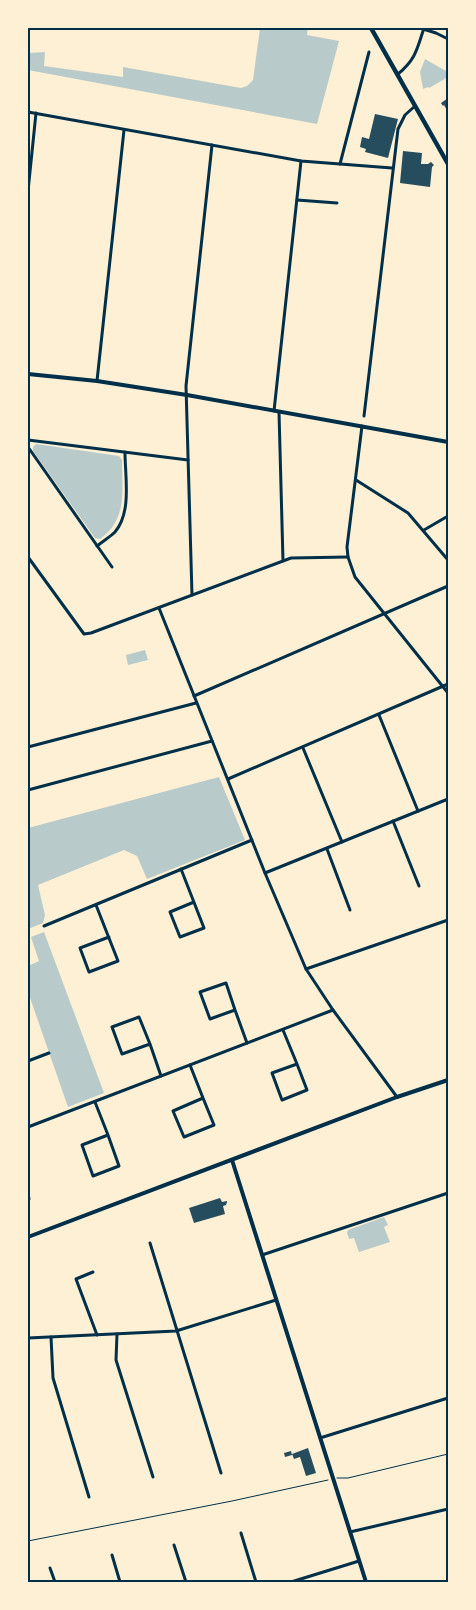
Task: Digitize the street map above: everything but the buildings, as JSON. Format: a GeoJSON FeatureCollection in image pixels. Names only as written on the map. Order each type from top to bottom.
{"type":"FeatureCollection","features":[{"type":"Feature","properties":{"kind":"main road"},"geometry":{"type":"LineString","coordinates":[[371,28],[448,164]]}},
{"type":"Feature","properties":{"kind":"street"},"geometry":{"type":"LineString","coordinates":[[398,74],[408,66],[414,57],[423,28],[448,39]]}},
{"type":"Feature","properties":{"kind":"street"},"geometry":{"type":"LineString","coordinates":[[340,164],[369,52]]}},
{"type":"Feature","properties":{"kind":"street"},"geometry":{"type":"LineString","coordinates":[[364,416],[398,129],[405,115],[415,106]]}},
{"type":"Feature","properties":{"kind":"street"},"geometry":{"type":"LineString","coordinates":[[28,112],[301,161],[392,168]]}},
{"type":"Feature","properties":{"kind":"street"},"geometry":{"type":"LineString","coordinates":[[28,191],[36,113]]}},
{"type":"Feature","properties":{"kind":"street"},"geometry":{"type":"LineString","coordinates":[[97,381],[124,130]]}},
{"type":"Feature","properties":{"kind":"street"},"geometry":{"type":"LineString","coordinates":[[192,595],[186,386],[212,145]]}},
{"type":"Feature","properties":{"kind":"street"},"geometry":{"type":"LineString","coordinates":[[282,561],[276,412],[301,161]]}},
{"type":"Feature","properties":{"kind":"street"},"geometry":{"type":"LineString","coordinates":[[296,200],[337,203]]}},
{"type":"Feature","properties":{"kind":"street"},"geometry":{"type":"LineString","coordinates":[[28,374],[97,381],[187,395],[448,442]]}},
{"type":"Feature","properties":{"kind":"street"},"geometry":{"type":"LineString","coordinates":[[362,426],[347,547],[348,557],[355,577],[448,693]]}},
{"type":"Feature","properties":{"kind":"street"},"geometry":{"type":"LineString","coordinates":[[28,440],[188,460]]}},
{"type":"Feature","properties":{"kind":"street"},"geometry":{"type":"LineString","coordinates":[[28,447],[112,567]]}},
{"type":"Feature","properties":{"kind":"street"},"geometry":{"type":"LineString","coordinates":[[97,546],[115,532],[122,522],[126,509],[125,452]]}},
{"type":"Feature","properties":{"kind":"street"},"geometry":{"type":"LineString","coordinates":[[356,480],[408,513],[448,560]]}},
{"type":"Feature","properties":{"kind":"street"},"geometry":{"type":"LineString","coordinates":[[424,530],[448,516]]}},
{"type":"Feature","properties":{"kind":"street"},"geometry":{"type":"LineString","coordinates":[[28,557],[84,634],[291,558],[348,557]]}},
{"type":"Feature","properties":{"kind":"street"},"geometry":{"type":"LineString","coordinates":[[194,696],[448,586]]}},
{"type":"Feature","properties":{"kind":"street"},"geometry":{"type":"LineString","coordinates":[[159,608],[265,873],[306,969],[397,1097]]}},
{"type":"Feature","properties":{"kind":"street"},"geometry":{"type":"LineString","coordinates":[[228,779],[448,684]]}},
{"type":"Feature","properties":{"kind":"street"},"geometry":{"type":"LineString","coordinates":[[28,747],[196,703]]}},
{"type":"Feature","properties":{"kind":"street"},"geometry":{"type":"LineString","coordinates":[[379,715],[418,811]]}},
{"type":"Feature","properties":{"kind":"street"},"geometry":{"type":"LineString","coordinates":[[28,790],[212,741]]}},
{"type":"Feature","properties":{"kind":"street"},"geometry":{"type":"LineString","coordinates":[[303,748],[342,842]]}},
{"type":"Feature","properties":{"kind":"street"},"geometry":{"type":"LineString","coordinates":[[265,873],[448,798]]}},
{"type":"Feature","properties":{"kind":"street"},"geometry":{"type":"LineString","coordinates":[[393,821],[419,886]]}},
{"type":"Feature","properties":{"kind":"street"},"geometry":{"type":"LineString","coordinates":[[44,926],[252,840]]}},
{"type":"Feature","properties":{"kind":"street"},"geometry":{"type":"LineString","coordinates":[[327,849],[350,910]]}},
{"type":"Feature","properties":{"kind":"street"},"geometry":{"type":"LineString","coordinates":[[181,869],[194,902],[204,928],[180,937],[170,912],[194,902]]}},
{"type":"Feature","properties":{"kind":"street"},"geometry":{"type":"LineString","coordinates":[[96,904],[118,961],[89,972],[80,948],[108,937]]}},
{"type":"Feature","properties":{"kind":"street"},"geometry":{"type":"LineString","coordinates":[[306,969],[448,920]]}},
{"type":"Feature","properties":{"kind":"street"},"geometry":{"type":"LineString","coordinates":[[235,1010],[210,1019],[200,992],[226,983],[248,1043]]}},
{"type":"Feature","properties":{"kind":"street"},"geometry":{"type":"LineString","coordinates":[[28,1127],[334,1010]]}},
{"type":"Feature","properties":{"kind":"street"},"geometry":{"type":"LineString","coordinates":[[150,1044],[122,1054],[112,1027],[139,1017],[150,1044],[161,1076]]}},
{"type":"Feature","properties":{"kind":"street"},"geometry":{"type":"LineString","coordinates":[[283,1030],[297,1064],[307,1090],[282,1100],[272,1073],[297,1064]]}},
{"type":"Feature","properties":{"kind":"street"},"geometry":{"type":"LineString","coordinates":[[28,1061],[49,1053]]}},
{"type":"Feature","properties":{"kind":"street"},"geometry":{"type":"LineString","coordinates":[[190,1066],[214,1125],[184,1137],[173,1111],[203,1098]]}},
{"type":"Feature","properties":{"kind":"street"},"geometry":{"type":"LineString","coordinates":[[28,1237],[397,1097],[448,1080]]}},
{"type":"Feature","properties":{"kind":"street"},"geometry":{"type":"LineString","coordinates":[[95,1102],[108,1135],[119,1166],[93,1176],[82,1145],[108,1135]]}},
{"type":"Feature","properties":{"kind":"street"},"geometry":{"type":"LineString","coordinates":[[232,1160],[366,1582]]}},
{"type":"Feature","properties":{"kind":"street"},"geometry":{"type":"LineString","coordinates":[[262,1254],[448,1193]]}},
{"type":"Feature","properties":{"kind":"street"},"geometry":{"type":"LineString","coordinates":[[28,1194],[30,1199],[28,1200]]}},
{"type":"Feature","properties":{"kind":"street"},"geometry":{"type":"LineString","coordinates":[[150,1243],[221,1473]]}},
{"type":"Feature","properties":{"kind":"street"},"geometry":{"type":"LineString","coordinates":[[93,1272],[76,1279],[97,1335]]}},
{"type":"Feature","properties":{"kind":"street"},"geometry":{"type":"LineString","coordinates":[[28,1338],[176,1330],[276,1300]]}},
{"type":"Feature","properties":{"kind":"street"},"geometry":{"type":"LineString","coordinates":[[117,1334],[116,1360],[153,1477]]}},
{"type":"Feature","properties":{"kind":"street"},"geometry":{"type":"LineString","coordinates":[[51,1337],[53,1378],[90,1497]]}},
{"type":"Feature","properties":{"kind":"street"},"geometry":{"type":"LineString","coordinates":[[320,1438],[448,1398]]}},
{"type":"Feature","properties":{"kind":"street"},"geometry":{"type":"LineString","coordinates":[[350,1532],[448,1509]]}},
{"type":"Feature","properties":{"kind":"street"},"geometry":{"type":"LineString","coordinates":[[240,1534],[256,1582]]}},
{"type":"Feature","properties":{"kind":"street"},"geometry":{"type":"LineString","coordinates":[[174,1545],[186,1582]]}},
{"type":"Feature","properties":{"kind":"street"},"geometry":{"type":"LineString","coordinates":[[112,1555],[120,1582]]}},
{"type":"Feature","properties":{"kind":"street"},"geometry":{"type":"LineString","coordinates":[[291,1582],[359,1561]]}},
{"type":"Feature","properties":{"kind":"street"},"geometry":{"type":"LineString","coordinates":[[50,1568],[55,1582]]}},
{"type":"Feature","properties":{"kind":"path"},"geometry":{"type":"LineString","coordinates":[[28,1541],[333,1479],[348,1478],[448,1454]]}},
{"type":"Feature","properties":{"kind":"shaded area"},"geometry":{"type":"Polygon","coordinates":[[[260,28],[308,28],[307,35],[339,41],[317,124],[28,70],[28,53],[45,52],[44,66],[123,77],[123,67],[241,88],[247,86],[253,80],[260,28]]]}},
{"type":"Feature","properties":{"kind":"shaded area"},"geometry":{"type":"Polygon","coordinates":[[[425,59],[446,71],[448,77],[429,88],[423,89],[420,72],[425,59]]]}},
{"type":"Feature","properties":{"kind":"shaded area"},"geometry":{"type":"Polygon","coordinates":[[[36,444],[119,456],[122,460],[122,503],[115,522],[100,539],[95,538],[33,451],[33,447],[36,444]]]}},
{"type":"Feature","properties":{"kind":"shaded area"},"geometry":{"type":"Polygon","coordinates":[[[145,650],[148,660],[128,665],[126,655],[145,650]]]}},
{"type":"Feature","properties":{"kind":"shaded area"},"geometry":{"type":"Polygon","coordinates":[[[219,777],[245,840],[147,879],[137,856],[124,850],[38,885],[45,915],[43,923],[28,929],[28,828],[219,777]]]}},
{"type":"Feature","properties":{"kind":"shaded area"},"geometry":{"type":"Polygon","coordinates":[[[44,932],[104,1093],[68,1107],[28,992],[28,966],[39,961],[31,937],[44,932]]]}},
{"type":"Feature","properties":{"kind":"shaded area"},"geometry":{"type":"Polygon","coordinates":[[[384,1217],[388,1225],[384,1227],[390,1242],[359,1252],[354,1238],[349,1239],[348,1230],[384,1217]]]}}]}
